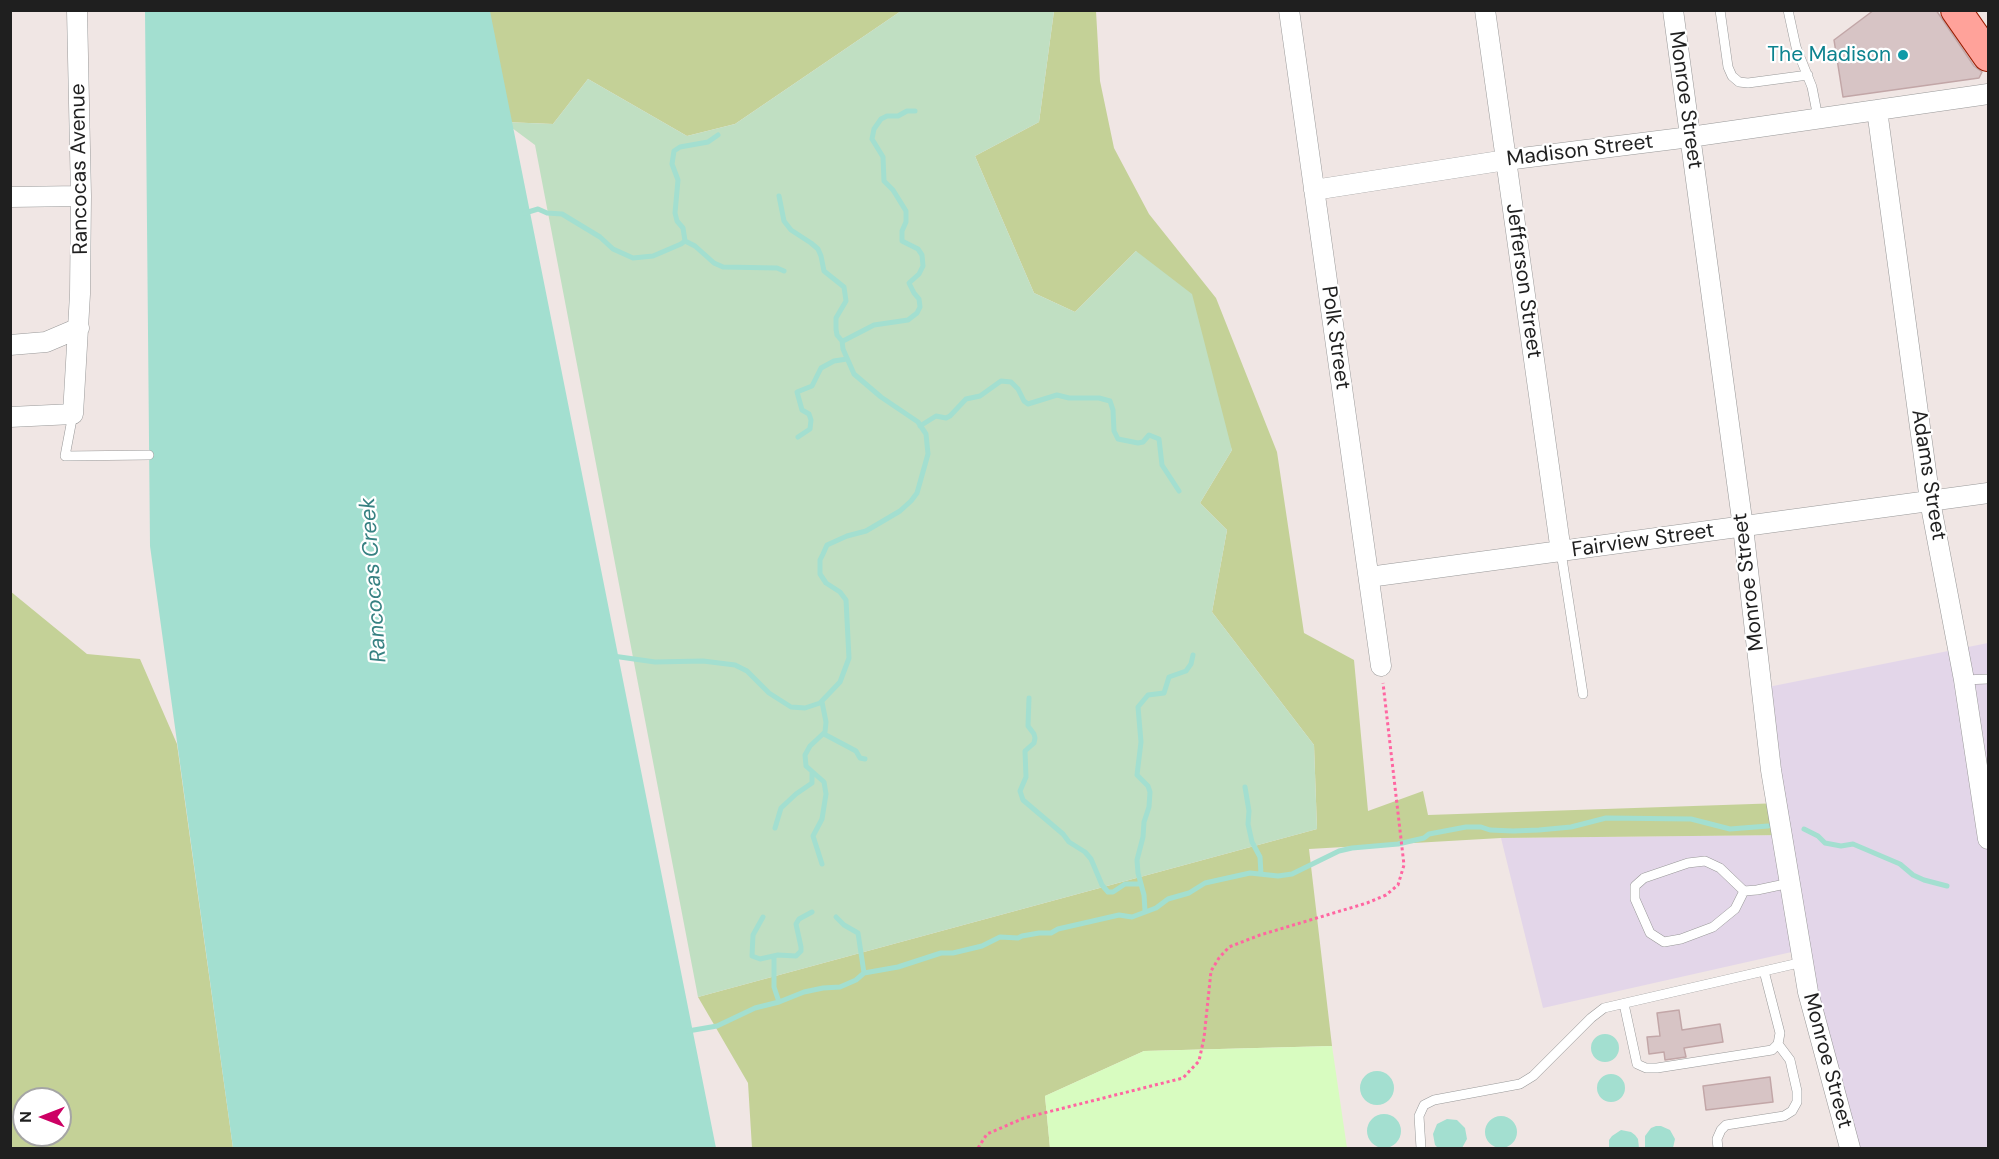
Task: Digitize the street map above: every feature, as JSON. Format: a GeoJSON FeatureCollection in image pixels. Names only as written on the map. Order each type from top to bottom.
{"type":"FeatureCollection","features":[{"type":"Feature","properties":{"kind":"main road"},"geometry":{"type":"LineString","coordinates":[[1956,10],[1989,56]]}},
{"type":"Feature","properties":{"kind":"main road"},"geometry":{"type":"LineString","coordinates":[[1974,10],[1989,32]]}},
{"type":"Feature","properties":{"kind":"street","name":"Rancocas Avenue"},"geometry":{"type":"LineString","coordinates":[[74,414],[79,328],[81,196],[77,10]]}},
{"type":"Feature","properties":{"kind":"street","name":"Polk Street"},"geometry":{"type":"LineString","coordinates":[[1289,10],[1381,666]]}},
{"type":"Feature","properties":{"kind":"street","name":"Jefferson Street"},"geometry":{"type":"LineString","coordinates":[[1485,10],[1561,552]]}},
{"type":"Feature","properties":{"kind":"street","name":"Monroe Street"},"geometry":{"type":"LineString","coordinates":[[1673,10],[1743,527],[1771,770],[1808,992],[1850,1149]]}},
{"type":"Feature","properties":{"kind":"street","name":"Madison Street"},"geometry":{"type":"LineString","coordinates":[[1314,190],[1506,160],[1690,137],[1989,94]]}},
{"type":"Feature","properties":{"kind":"street","name":"Adams Street"},"geometry":{"type":"LineString","coordinates":[[1877,110],[1930,501],[1964,680],[1989,839]]}},
{"type":"Feature","properties":{"kind":"street"},"geometry":{"type":"LineString","coordinates":[[10,197],[81,196]]}},
{"type":"Feature","properties":{"kind":"street"},"geometry":{"type":"LineString","coordinates":[[10,345],[46,342],[79,328]]}},
{"type":"Feature","properties":{"kind":"street"},"geometry":{"type":"LineString","coordinates":[[10,417],[74,414]]}},
{"type":"Feature","properties":{"kind":"street","name":"Fairview Street"},"geometry":{"type":"LineString","coordinates":[[1369,577],[1989,493]]}},
{"type":"Feature","properties":{"kind":"lane"},"geometry":{"type":"LineString","coordinates":[[1720,10],[1728,67],[1732,76],[1739,82],[1748,83],[1808,75]]}},
{"type":"Feature","properties":{"kind":"lane"},"geometry":{"type":"LineString","coordinates":[[1788,10],[1796,47],[1808,75],[1818,118]]}},
{"type":"Feature","properties":{"kind":"lane"},"geometry":{"type":"LineString","coordinates":[[74,414],[65,456],[149,455]]}},
{"type":"Feature","properties":{"kind":"lane"},"geometry":{"type":"LineString","coordinates":[[1561,552],[1583,694]]}},
{"type":"Feature","properties":{"kind":"lane"},"geometry":{"type":"LineString","coordinates":[[1964,680],[1989,679]]}},
{"type":"Feature","properties":{"kind":"lane"},"geometry":{"type":"LineString","coordinates":[[1744,891],[1735,909],[1713,927],[1681,939],[1664,942],[1650,933],[1635,898],[1635,886],[1644,878],[1688,862],[1705,861],[1720,868],[1744,891],[1790,883]]}},
{"type":"Feature","properties":{"kind":"lane"},"geometry":{"type":"LineString","coordinates":[[1421,1149],[1419,1116],[1424,1105],[1434,1100],[1520,1084],[1533,1076],[1604,1008],[1803,962]]}},
{"type":"Feature","properties":{"kind":"lane"},"geometry":{"type":"LineString","coordinates":[[1624,1004],[1637,1064],[1646,1068],[1772,1050],[1778,1044],[1780,1033],[1764,971]]}},
{"type":"Feature","properties":{"kind":"lane"},"geometry":{"type":"LineString","coordinates":[[1718,1149],[1717,1138],[1726,1125],[1784,1116],[1792,1111],[1797,1102],[1797,1090],[1790,1060],[1778,1044]]}},
{"type":"Feature","properties":{"kind":"path"},"geometry":{"type":"LineString","coordinates":[[978,1149],[987,1134],[1024,1118],[1183,1078],[1199,1061],[1204,1038],[1211,971],[1229,947],[1260,934],[1386,895],[1398,885],[1404,865],[1381,666]]}},
{"type":"Feature","properties":{"kind":"shaded area"},"geometry":{"type":"Polygon","coordinates":[[[478,11],[901,11],[735,124],[687,136],[588,79],[553,124],[504,122],[478,11]]]}},
{"type":"Feature","properties":{"kind":"shaded area"},"geometry":{"type":"Polygon","coordinates":[[[901,11],[1054,11],[1039,122],[975,156],[1034,293],[1075,312],[1136,251],[1192,294],[1232,450],[1200,503],[1227,530],[1212,612],[1314,745],[1317,829],[698,997],[535,145],[504,122],[553,124],[588,79],[687,136],[735,124],[901,11]]]}},
{"type":"Feature","properties":{"kind":"shaded area"},"geometry":{"type":"Polygon","coordinates":[[[1054,11],[1096,11],[1100,81],[1114,148],[1149,214],[1216,298],[1277,452],[1304,633],[1354,660],[1368,811],[1423,791],[1428,815],[1782,803],[1787,835],[1501,838],[1309,849],[1332,1046],[1144,1051],[1045,1096],[1050,1148],[752,1148],[748,1083],[698,997],[1317,829],[1314,745],[1212,612],[1227,530],[1200,503],[1232,450],[1136,251],[1075,312],[1034,293],[975,156],[1039,122],[1054,11]]]}},
{"type":"Feature","properties":{"kind":"shaded area"},"geometry":{"type":"Polygon","coordinates":[[[10,591],[87,654],[140,659],[177,744],[233,1148],[11,1148],[10,591]]]}},
{"type":"Feature","properties":{"kind":"shaded area"},"geometry":{"type":"Polygon","coordinates":[[[1988,643],[1988,1148],[1853,1148],[1805,949],[1543,1008],[1501,838],[1787,835],[1763,688],[1988,643]]]}},
{"type":"Feature","properties":{"kind":"shaded area"},"geometry":{"type":"Polygon","coordinates":[[[1332,1046],[1347,1148],[1050,1148],[1045,1096],[1144,1051],[1332,1046]]]}},
{"type":"Feature","properties":{"kind":"water","name":"Rancocas Creek"},"geometry":{"type":"Polygon","coordinates":[[[145,11],[490,11],[716,1148],[233,1148],[150,546],[145,11]]]}},
{"type":"Feature","properties":{"kind":"water"},"geometry":{"type":"Polygon","coordinates":[[[1605,1034],[1615,1038],[1619,1048],[1615,1058],[1605,1062],[1595,1058],[1591,1048],[1595,1038],[1605,1034]]]}},
{"type":"Feature","properties":{"kind":"water"},"geometry":{"type":"Polygon","coordinates":[[[1377,1071],[1389,1076],[1394,1088],[1389,1100],[1377,1105],[1365,1100],[1360,1088],[1365,1076],[1377,1071]]]}},
{"type":"Feature","properties":{"kind":"water"},"geometry":{"type":"Polygon","coordinates":[[[1611,1074],[1621,1078],[1625,1088],[1621,1098],[1611,1102],[1601,1098],[1597,1088],[1601,1078],[1611,1074]]]}},
{"type":"Feature","properties":{"kind":"water"},"geometry":{"type":"Polygon","coordinates":[[[1384,1114],[1396,1119],[1401,1131],[1396,1143],[1384,1148],[1372,1143],[1367,1131],[1372,1119],[1384,1114]]]}},
{"type":"Feature","properties":{"kind":"water"},"geometry":{"type":"Polygon","coordinates":[[[1501,1116],[1512,1121],[1517,1132],[1512,1143],[1501,1148],[1490,1143],[1485,1132],[1490,1121],[1501,1116]]]}},
{"type":"Feature","properties":{"kind":"water"},"geometry":{"type":"Polygon","coordinates":[[[1447,1119],[1457,1120],[1465,1128],[1467,1139],[1462,1148],[1438,1148],[1435,1145],[1433,1134],[1437,1124],[1447,1119]]]}},
{"type":"Feature","properties":{"kind":"water"},"geometry":{"type":"Polygon","coordinates":[[[1656,1126],[1670,1130],[1675,1139],[1673,1148],[1645,1148],[1645,1136],[1651,1128],[1656,1126]]]}},
{"type":"Feature","properties":{"kind":"water"},"geometry":{"type":"Polygon","coordinates":[[[1621,1130],[1635,1135],[1639,1148],[1609,1148],[1609,1140],[1621,1130]]]}},
{"type":"Feature","properties":{"kind":"building","name":"The Madison"},"geometry":{"type":"Polygon","coordinates":[[[1874,10],[1936,10],[1974,66],[1982,72],[1979,78],[1843,97],[1834,40],[1874,10]]]}},
{"type":"Feature","properties":{"kind":"building"},"geometry":{"type":"Polygon","coordinates":[[[1679,1010],[1682,1030],[1720,1024],[1723,1042],[1684,1048],[1686,1057],[1665,1060],[1664,1052],[1649,1054],[1647,1037],[1660,1036],[1657,1013],[1679,1010]]]}},
{"type":"Feature","properties":{"kind":"building"},"geometry":{"type":"Polygon","coordinates":[[[1770,1077],[1773,1102],[1706,1110],[1703,1086],[1770,1077]]]}},
{"type":"Feature","properties":{"kind":"waterway"},"geometry":{"type":"LineString","coordinates":[[843,341],[874,325],[908,320],[917,313],[920,307],[919,299],[909,283],[919,274],[923,266],[922,255],[918,249],[902,241],[906,211],[893,190],[884,181],[883,157],[872,139],[874,129],[881,119],[887,116],[898,116],[907,111],[915,111]]}},
{"type":"Feature","properties":{"kind":"waterway"},"geometry":{"type":"LineString","coordinates":[[685,241],[683,228],[677,221],[675,213],[678,180],[672,164],[674,151],[680,147],[708,142],[718,135]]}},
{"type":"Feature","properties":{"kind":"waterway"},"geometry":{"type":"LineString","coordinates":[[613,656],[655,662],[703,661],[735,665],[747,671],[769,693],[791,707],[805,708],[820,703],[840,682],[849,658],[846,600],[840,592],[826,583],[820,574],[820,560],[827,545],[866,531],[900,511],[917,493],[928,454],[926,434],[918,422],[881,397],[854,374],[836,329],[836,318],[846,301],[844,287],[824,271],[818,249],[791,230],[784,221],[779,196]]}},
{"type":"Feature","properties":{"kind":"waterway"},"geometry":{"type":"LineString","coordinates":[[525,213],[538,209],[547,213],[562,214],[600,237],[613,249],[633,258],[653,256],[685,241]]}},
{"type":"Feature","properties":{"kind":"waterway"},"geometry":{"type":"LineString","coordinates":[[685,241],[723,267],[777,268],[784,271]]}},
{"type":"Feature","properties":{"kind":"waterway"},"geometry":{"type":"LineString","coordinates":[[798,437],[810,429],[811,420],[809,414],[802,410],[797,392],[812,386],[821,368],[834,361],[847,359]]}},
{"type":"Feature","properties":{"kind":"waterway"},"geometry":{"type":"LineString","coordinates":[[920,426],[936,416],[946,418],[950,416],[966,399],[980,396],[1001,381],[1011,382],[1028,404],[1057,395],[1069,398],[1099,398],[1110,401],[1114,431],[1118,439],[1138,443],[1143,442],[1149,435],[1159,439],[1162,465],[1179,491]]}},
{"type":"Feature","properties":{"kind":"waterway"},"geometry":{"type":"LineString","coordinates":[[1145,911],[1137,860],[1149,807],[1150,792],[1148,786],[1137,775],[1141,742],[1138,707],[1148,695],[1164,693],[1169,677],[1186,671],[1193,655]]}},
{"type":"Feature","properties":{"kind":"waterway"},"geometry":{"type":"LineString","coordinates":[[1029,698],[1028,726],[1035,738],[1034,743],[1025,751],[1026,777],[1020,791],[1023,800],[1063,834],[1069,842],[1085,852],[1108,892],[1113,892],[1125,884],[1140,884]]}},
{"type":"Feature","properties":{"kind":"waterway"},"geometry":{"type":"LineString","coordinates":[[822,702],[826,722],[825,732],[810,746],[805,755],[806,766],[824,782],[826,794],[822,819],[813,836],[822,864]]}},
{"type":"Feature","properties":{"kind":"waterway"},"geometry":{"type":"LineString","coordinates":[[824,734],[856,751],[860,758],[865,759]]}},
{"type":"Feature","properties":{"kind":"waterway"},"geometry":{"type":"LineString","coordinates":[[775,828],[781,808],[812,783],[812,772]]}},
{"type":"Feature","properties":{"kind":"waterway"},"geometry":{"type":"LineString","coordinates":[[1245,787],[1249,811],[1248,824],[1252,842],[1260,857],[1261,874]]}},
{"type":"Feature","properties":{"kind":"waterway"},"geometry":{"type":"LineString","coordinates":[[688,1031],[717,1026],[755,1008],[804,992],[840,987],[856,980],[864,973],[898,967],[941,953],[953,953],[982,946],[1000,937],[1018,938],[1051,933],[1058,929],[1119,915],[1132,917],[1156,908],[1168,899],[1189,893],[1205,883],[1250,873],[1278,876],[1292,874],[1339,851],[1352,848],[1398,844],[1424,838],[1429,834],[1466,827],[1513,831],[1539,830],[1571,827],[1606,818],[1691,819],[1730,829],[1768,826]]}},
{"type":"Feature","properties":{"kind":"waterway"},"geometry":{"type":"LineString","coordinates":[[1804,829],[1818,836],[1825,843],[1841,846],[1853,844],[1900,864],[1913,875],[1924,880],[1947,886]]}},
{"type":"Feature","properties":{"kind":"waterway"},"geometry":{"type":"LineString","coordinates":[[763,917],[753,935],[752,956],[760,959],[778,955],[796,956],[801,951],[796,924],[799,919],[812,912]]}},
{"type":"Feature","properties":{"kind":"waterway"},"geometry":{"type":"LineString","coordinates":[[836,917],[858,933],[864,973]]}},
{"type":"Feature","properties":{"kind":"waterway"},"geometry":{"type":"LineString","coordinates":[[774,957],[774,987],[779,1002]]}},
{"type":"Feature","properties":{"kind":"place","name":"The Madison"},"geometry":{"type":"Point","coordinates":[1903,55]}}]}
